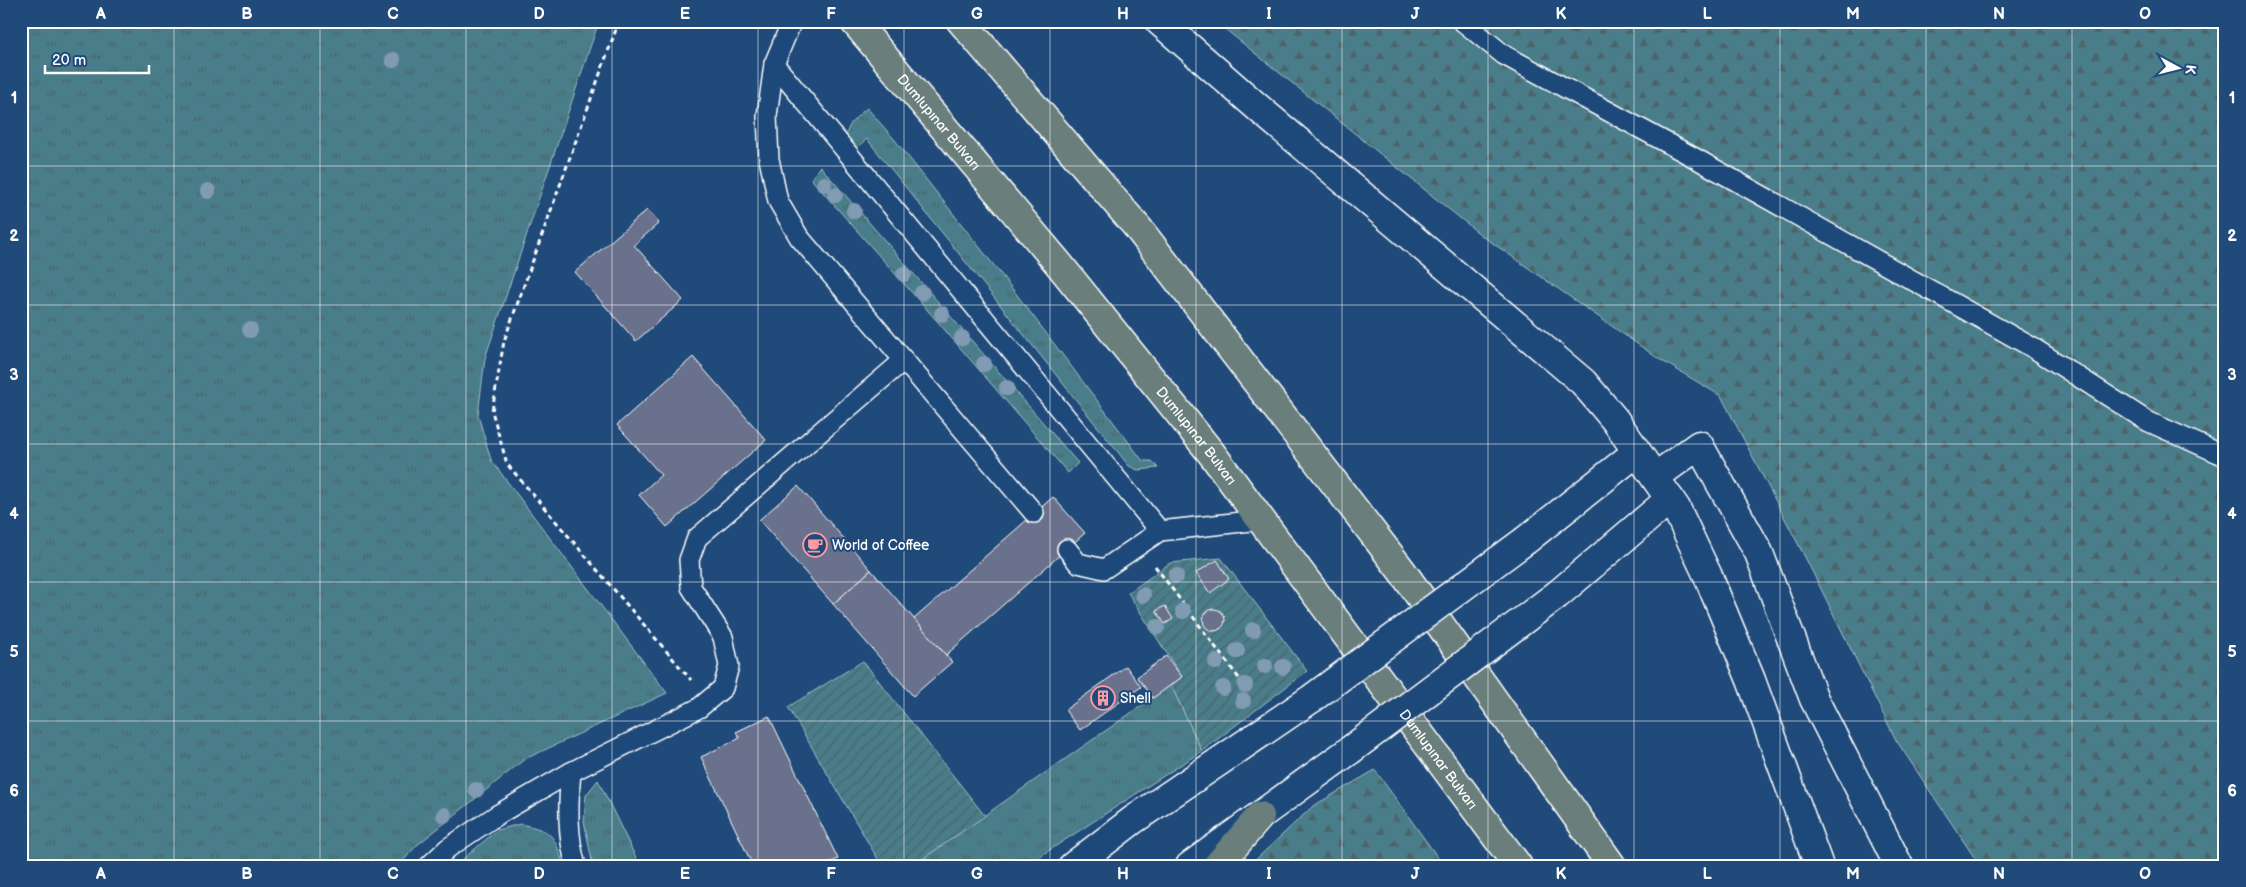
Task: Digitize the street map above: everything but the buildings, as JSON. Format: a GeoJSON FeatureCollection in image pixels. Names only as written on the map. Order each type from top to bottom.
{"type":"FeatureCollection","features":[{"type":"Feature","properties":{"kind":"highway","name":"Dumlupınar Bulvarı"},"geometry":{"type":"LineString","coordinates":[[854,21],[1058,263],[1212,454],[1518,866]]}},
{"type":"Feature","properties":{"kind":"highway"},"geometry":{"type":"LineString","coordinates":[[960,21],[1138,228],[1402,571],[1612,866]]}},
{"type":"Feature","properties":{"kind":"highway"},"geometry":{"type":"LineString","coordinates":[[1462,791],[1499,866]]}},
{"type":"Feature","properties":{"kind":"highway"},"geometry":{"type":"LineString","coordinates":[[1217,866],[1260,816]]}},
{"type":"Feature","properties":{"kind":"main road"},"geometry":{"type":"LineString","coordinates":[[1159,21],[1263,112],[1583,382],[1615,420],[1670,499],[1708,576],[1751,680],[1819,866]]}},
{"type":"Feature","properties":{"kind":"main road"},"geometry":{"type":"LineString","coordinates":[[1655,477],[1699,445],[1759,553],[1814,699],[1899,866]]}},
{"type":"Feature","properties":{"kind":"main road"},"geometry":{"type":"LineString","coordinates":[[1073,866],[1133,820],[1311,699],[1526,540],[1637,452]]}},
{"type":"Feature","properties":{"kind":"main road"},"geometry":{"type":"LineString","coordinates":[[1190,866],[1349,751],[1558,594],[1670,499]]}},
{"type":"Feature","properties":{"kind":"lane"},"geometry":{"type":"LineString","coordinates":[[792,21],[774,64],[767,116],[769,159],[778,201],[799,237],[1034,513]]}},
{"type":"Feature","properties":{"kind":"lane"},"geometry":{"type":"LineString","coordinates":[[1462,21],[1504,55],[1695,158],[2035,349],[2148,421],[2225,456]]}},
{"type":"Feature","properties":{"kind":"lane"},"geometry":{"type":"LineString","coordinates":[[774,64],[1160,531]]}},
{"type":"Feature","properties":{"kind":"lane"},"geometry":{"type":"LineString","coordinates":[[429,866],[456,842],[571,772],[699,708],[723,688],[729,666],[724,637],[691,587],[689,560],[697,538],[904,360]]}},
{"type":"Feature","properties":{"kind":"lane"},"geometry":{"type":"LineString","coordinates":[[1066,549],[1078,563],[1104,569],[1160,531],[1260,520]]}},
{"type":"Feature","properties":{"kind":"lane"},"geometry":{"type":"LineString","coordinates":[[571,772],[568,809],[571,849],[576,866]]}},
{"type":"Feature","properties":{"kind":"path"},"geometry":{"type":"LineString","coordinates":[[619,21],[504,341],[492,411],[507,464],[708,701]]}},
{"type":"Feature","properties":{"kind":"path"},"geometry":{"type":"LineString","coordinates":[[1140,545],[1241,681]]}},
{"type":"Feature","properties":{"kind":"green space"},"geometry":{"type":"Polygon","coordinates":[[[21,21],[599,21],[485,358],[478,415],[491,460],[667,693],[525,759],[416,846],[399,866],[21,866],[21,21]]]}},
{"type":"Feature","properties":{"kind":"green space"},"geometry":{"type":"Polygon","coordinates":[[[1215,21],[2225,21],[2225,866],[1980,866],[1896,740],[1807,561],[1721,396],[1659,359],[1481,235],[1215,21]]]}},
{"type":"Feature","properties":{"kind":"green space"},"geometry":{"type":"Polygon","coordinates":[[[867,108],[895,140],[1011,287],[1143,461],[1152,461],[1158,468],[1138,470],[1129,466],[867,139],[852,152],[846,139],[849,127],[867,108]]]}},
{"type":"Feature","properties":{"kind":"green space"},"geometry":{"type":"Polygon","coordinates":[[[820,166],[1078,463],[1068,473],[811,179],[820,166]]]}},
{"type":"Feature","properties":{"kind":"green space"},"geometry":{"type":"Polygon","coordinates":[[[1221,558],[1307,671],[1202,751],[1171,685],[1182,677],[1128,593],[1170,563],[1221,558]]]}},
{"type":"Feature","properties":{"kind":"green space"},"geometry":{"type":"Polygon","coordinates":[[[863,661],[985,816],[912,866],[882,866],[788,707],[863,661]]]}},
{"type":"Feature","properties":{"kind":"green space"},"geometry":{"type":"Polygon","coordinates":[[[1171,685],[1202,751],[1025,866],[912,866],[1171,685]]]}},
{"type":"Feature","properties":{"kind":"green space"},"geometry":{"type":"Polygon","coordinates":[[[1375,770],[1444,866],[1249,866],[1313,806],[1375,770]]]}},
{"type":"Feature","properties":{"kind":"green space"},"geometry":{"type":"Polygon","coordinates":[[[598,780],[640,866],[593,866],[584,821],[586,795],[598,780]]]}},
{"type":"Feature","properties":{"kind":"green space"},"geometry":{"type":"Polygon","coordinates":[[[520,824],[540,829],[551,836],[564,866],[455,866],[497,830],[520,824]]]}},
{"type":"Feature","properties":{"kind":"place","name":"World of Coffee"},"geometry":{"type":"Point","coordinates":[815,545]}},
{"type":"Feature","properties":{"kind":"place","name":"Shell"},"geometry":{"type":"Point","coordinates":[1103,698]}}]}
